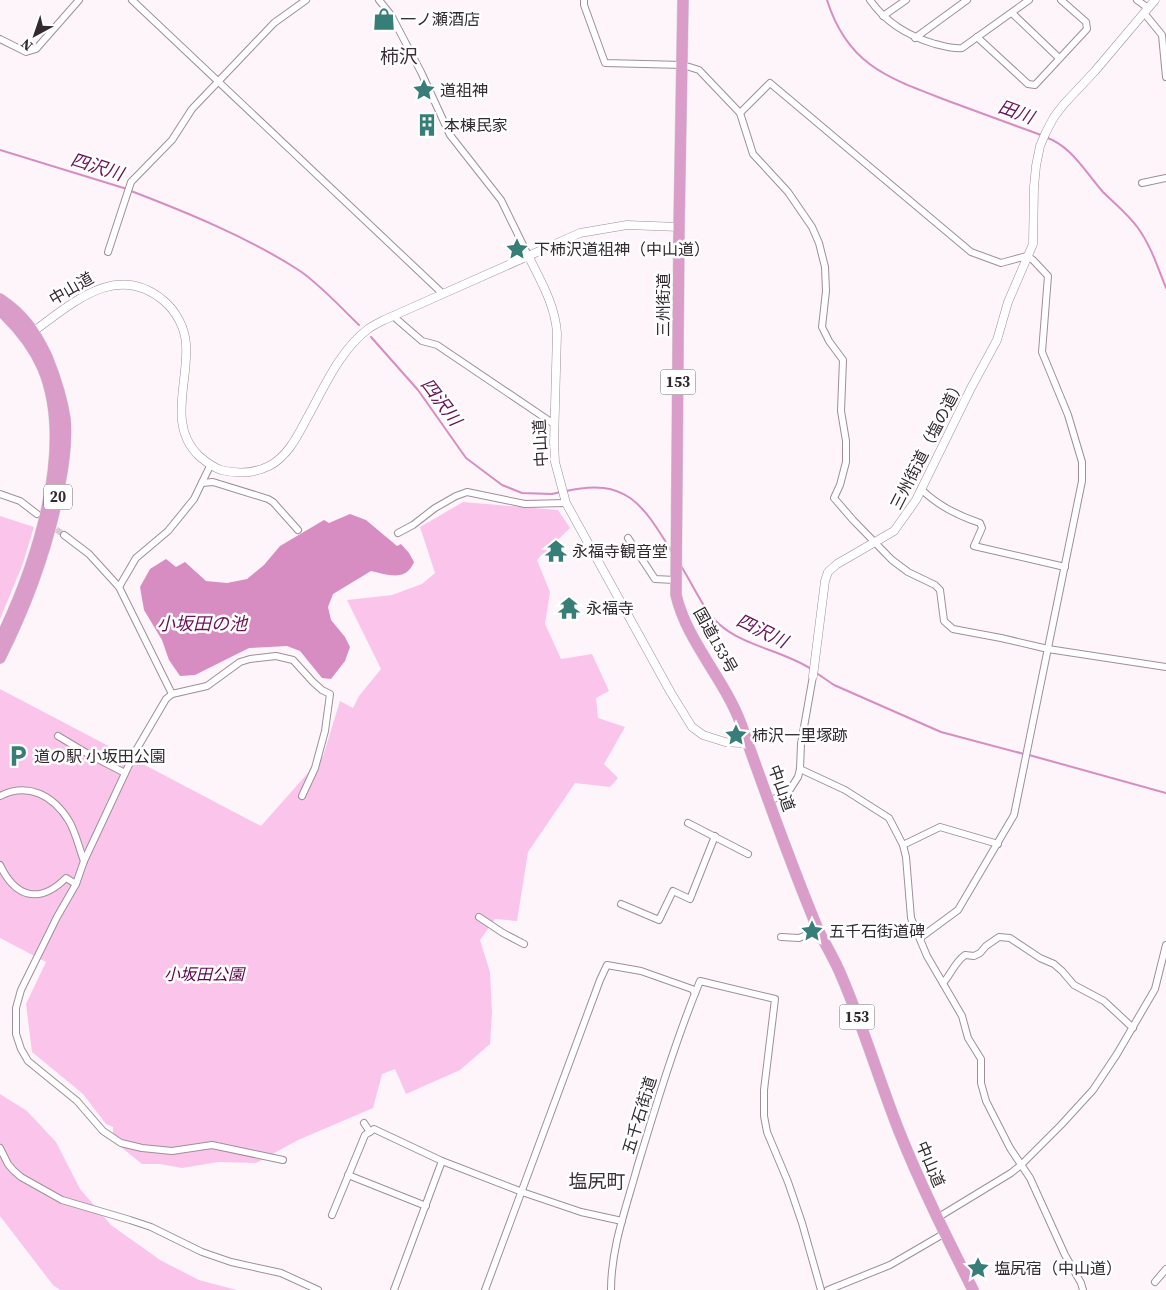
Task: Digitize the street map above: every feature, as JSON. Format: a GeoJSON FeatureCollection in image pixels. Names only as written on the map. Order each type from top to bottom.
{"type":"FeatureCollection","features":[{"type":"Feature","properties":{"kind":"highway","name":"三州街道"},"geometry":{"type":"LineString","coordinates":[[676,550],[683,0]]}},
{"type":"Feature","properties":{"kind":"highway","name":"20"},"geometry":{"type":"LineString","coordinates":[[0,299],[22,317],[30,334],[51,394],[55,422],[54,457],[48,503],[37,546],[23,588],[0,640]]}},
{"type":"Feature","properties":{"kind":"highway","name":"20"},"geometry":{"type":"LineString","coordinates":[[0,310],[18,328],[30,334],[52,370],[63,406],[65,421],[65,453],[56,507],[46,547],[16,626],[0,658]]}},
{"type":"Feature","properties":{"kind":"highway","name":"国道153号"},"geometry":{"type":"LineString","coordinates":[[676,550],[676,595],[684,619],[732,702],[747,741]]}},
{"type":"Feature","properties":{"kind":"highway","name":"中山道"},"geometry":{"type":"LineString","coordinates":[[747,741],[790,861],[819,930],[841,975],[900,1133],[936,1218],[973,1290]]}},
{"type":"Feature","properties":{"kind":"street"},"geometry":{"type":"LineString","coordinates":[[0,39],[26,52],[36,49],[79,0]]}},
{"type":"Feature","properties":{"kind":"street"},"geometry":{"type":"LineString","coordinates":[[132,0],[442,293]]}},
{"type":"Feature","properties":{"kind":"street"},"geometry":{"type":"LineString","coordinates":[[108,252],[129,185],[172,140],[192,109],[218,81],[274,23],[306,0]]}},
{"type":"Feature","properties":{"kind":"street","name":"中山道"},"geometry":{"type":"LineString","coordinates":[[379,0],[391,15],[421,72],[450,136],[501,200],[548,296],[556,325],[555,462],[565,500],[671,693],[692,727],[703,735],[725,742],[740,743],[747,741]]}},
{"type":"Feature","properties":{"kind":"street"},"geometry":{"type":"LineString","coordinates":[[584,0],[584,5],[605,63],[683,65],[699,70],[740,113],[753,154],[788,192],[812,227],[819,243],[825,268],[826,291],[822,327],[829,341],[843,360],[841,411],[846,441],[846,462],[840,485],[834,498],[892,560],[908,572],[935,585],[940,590],[944,621],[953,629],[1048,649],[1166,667]]}},
{"type":"Feature","properties":{"kind":"street"},"geometry":{"type":"LineString","coordinates":[[870,0],[883,16],[898,29],[915,38],[954,49],[962,48],[978,38],[1029,0]]}},
{"type":"Feature","properties":{"kind":"street"},"geometry":{"type":"LineString","coordinates":[[883,16],[906,0]]}},
{"type":"Feature","properties":{"kind":"street"},"geometry":{"type":"LineString","coordinates":[[915,38],[967,0]]}},
{"type":"Feature","properties":{"kind":"street"},"geometry":{"type":"LineString","coordinates":[[978,38],[1028,84],[1035,85],[1087,30],[1086,22],[1061,0]]}},
{"type":"Feature","properties":{"kind":"street"},"geometry":{"type":"LineString","coordinates":[[1137,0],[1162,35],[1166,77]]}},
{"type":"Feature","properties":{"kind":"street"},"geometry":{"type":"LineString","coordinates":[[1146,11],[1155,0]]}},
{"type":"Feature","properties":{"kind":"street","name":"三州街道（塩の道）"},"geometry":{"type":"LineString","coordinates":[[770,801],[788,790],[798,777],[800,769],[801,744],[813,676],[826,576],[837,564],[894,531],[904,520],[916,500],[971,388],[997,340],[1008,302],[1033,244],[1036,166],[1040,146],[1046,132],[1064,104],[1146,11]]}},
{"type":"Feature","properties":{"kind":"street"},"geometry":{"type":"LineString","coordinates":[[1012,13],[1060,58]]}},
{"type":"Feature","properties":{"kind":"street"},"geometry":{"type":"LineString","coordinates":[[740,113],[770,83],[971,252],[1001,263],[1027,256],[1048,276],[1042,352],[1068,415],[1082,462],[1082,481],[1014,815],[958,910],[920,938]]}},
{"type":"Feature","properties":{"kind":"street"},"geometry":{"type":"LineString","coordinates":[[1142,183],[1166,178]]}},
{"type":"Feature","properties":{"kind":"street"},"geometry":{"type":"LineString","coordinates":[[119,587],[136,558],[168,531],[194,499],[210,466],[228,471],[250,472],[270,466],[280,459],[297,436],[340,361],[368,329],[442,293],[564,239],[589,230],[627,226],[679,227]]}},
{"type":"Feature","properties":{"kind":"street","name":"中山道"},"geometry":{"type":"LineString","coordinates":[[30,334],[79,299],[101,288],[112,285],[134,286],[147,290],[159,297],[169,305],[176,315],[186,342],[186,359],[180,404],[180,417],[183,429],[194,451],[210,466]]}},
{"type":"Feature","properties":{"kind":"street"},"geometry":{"type":"LineString","coordinates":[[393,316],[422,341],[437,345],[554,424]]}},
{"type":"Feature","properties":{"kind":"street"},"geometry":{"type":"LineString","coordinates":[[202,483],[213,482],[268,499],[273,502],[298,530]]}},
{"type":"Feature","properties":{"kind":"street"},"geometry":{"type":"LineString","coordinates":[[921,490],[932,500],[968,520],[980,523],[982,528],[974,546],[1065,566]]}},
{"type":"Feature","properties":{"kind":"street"},"geometry":{"type":"LineString","coordinates":[[398,533],[413,525],[442,504],[467,492],[525,504],[565,500]]}},
{"type":"Feature","properties":{"kind":"street"},"geometry":{"type":"LineString","coordinates":[[0,494],[20,501],[37,514]]}},
{"type":"Feature","properties":{"kind":"street"},"geometry":{"type":"LineString","coordinates":[[64,535],[89,554],[119,587],[172,694]]}},
{"type":"Feature","properties":{"kind":"street"},"geometry":{"type":"LineString","coordinates":[[628,538],[655,579],[676,576]]}},
{"type":"Feature","properties":{"kind":"street"},"geometry":{"type":"LineString","coordinates":[[283,1160],[212,1145],[172,1151],[142,1148],[121,1143],[103,1131],[77,1101],[28,1061],[21,1049],[16,1034],[16,1008],[21,990],[76,884],[84,861],[125,773],[157,714],[172,694],[208,686],[232,668],[250,659],[276,656],[293,660],[312,682],[330,694],[325,731],[316,765],[302,796]]}},
{"type":"Feature","properties":{"kind":"street"},"geometry":{"type":"LineString","coordinates":[[58,736],[125,773]]}},
{"type":"Feature","properties":{"kind":"street"},"geometry":{"type":"LineString","coordinates":[[800,769],[845,790],[889,818],[904,845],[911,918],[927,956],[962,1016],[968,1038],[981,1059],[981,1083],[986,1101],[1010,1148],[1030,1178],[1083,1290]]}},
{"type":"Feature","properties":{"kind":"street"},"geometry":{"type":"LineString","coordinates":[[0,796],[11,790],[28,790],[43,794],[69,821],[84,861]]}},
{"type":"Feature","properties":{"kind":"street"},"geometry":{"type":"LineString","coordinates":[[688,824],[748,854]]}},
{"type":"Feature","properties":{"kind":"street"},"geometry":{"type":"LineString","coordinates":[[904,845],[940,827],[998,844]]}},
{"type":"Feature","properties":{"kind":"street"},"geometry":{"type":"LineString","coordinates":[[622,904],[659,920],[673,891],[690,899],[715,836]]}},
{"type":"Feature","properties":{"kind":"street"},"geometry":{"type":"LineString","coordinates":[[0,865],[8,880],[18,890],[32,894],[47,892],[59,886],[66,878],[76,884]]}},
{"type":"Feature","properties":{"kind":"street"},"geometry":{"type":"LineString","coordinates":[[479,917],[524,944]]}},
{"type":"Feature","properties":{"kind":"street"},"geometry":{"type":"LineString","coordinates":[[781,937],[799,938],[819,930]]}},
{"type":"Feature","properties":{"kind":"street"},"geometry":{"type":"LineString","coordinates":[[943,983],[965,955],[974,956],[999,937],[1005,936],[1040,958],[1054,964],[1074,985],[1104,1001],[1133,1028]]}},
{"type":"Feature","properties":{"kind":"street"},"geometry":{"type":"LineString","coordinates":[[936,1218],[1021,1165],[1074,1112],[1093,1090],[1133,1028],[1163,974],[1166,945]]}},
{"type":"Feature","properties":{"kind":"street"},"geometry":{"type":"LineString","coordinates":[[485,1290],[596,988],[607,965],[641,971],[692,989],[695,993]]}},
{"type":"Feature","properties":{"kind":"street","name":"五千石街道"},"geometry":{"type":"LineString","coordinates":[[611,1290],[612,1262],[622,1221],[662,1085],[700,981],[775,999],[764,1090],[764,1116],[767,1132],[788,1182],[802,1223],[821,1290]]}},
{"type":"Feature","properties":{"kind":"street"},"geometry":{"type":"LineString","coordinates":[[364,1123],[370,1132]]}},
{"type":"Feature","properties":{"kind":"street"},"geometry":{"type":"LineString","coordinates":[[332,1215],[365,1135],[374,1129],[442,1160],[521,1190],[581,1212],[622,1221]]}},
{"type":"Feature","properties":{"kind":"street"},"geometry":{"type":"LineString","coordinates":[[0,1148],[8,1164],[21,1177],[62,1200],[151,1227],[202,1252],[231,1262],[281,1273],[318,1290]]}},
{"type":"Feature","properties":{"kind":"street"},"geometry":{"type":"LineString","coordinates":[[394,1290],[442,1160]]}},
{"type":"Feature","properties":{"kind":"street"},"geometry":{"type":"LineString","coordinates":[[348,1175],[426,1206]]}},
{"type":"Feature","properties":{"kind":"street"},"geometry":{"type":"LineString","coordinates":[[828,1290],[840,1288],[898,1261],[945,1233]]}},
{"type":"Feature","properties":{"kind":"street"},"geometry":{"type":"LineString","coordinates":[[1155,1282],[1166,1269]]}},
{"type":"Feature","properties":{"kind":"green space","name":"小坂田公園"},"geometry":{"type":"Polygon","coordinates":[[[463,502],[558,510],[570,528],[537,560],[550,592],[545,624],[561,659],[592,654],[609,691],[596,698],[598,718],[625,727],[604,764],[618,778],[610,787],[575,783],[528,852],[517,921],[495,919],[480,940],[490,972],[492,1012],[490,1044],[460,1070],[406,1094],[395,1069],[382,1074],[373,1108],[298,1140],[256,1163],[218,1162],[182,1168],[160,1164],[142,1164],[121,1147],[113,1132],[113,1127],[106,1124],[83,1094],[32,1052],[26,1004],[46,962],[0,938],[0,689],[261,826],[323,756],[340,701],[353,708],[359,696],[381,669],[347,600],[392,595],[422,584],[435,573],[420,527],[463,502]]]}},
{"type":"Feature","properties":{"kind":"green space"},"geometry":{"type":"Polygon","coordinates":[[[0,516],[34,527],[22,566],[0,619],[0,516]]]}},
{"type":"Feature","properties":{"kind":"green space"},"geometry":{"type":"Polygon","coordinates":[[[0,1094],[27,1111],[56,1142],[80,1189],[111,1225],[160,1260],[199,1280],[237,1290],[60,1290],[53,1285],[0,1216],[0,1094]]]}},
{"type":"Feature","properties":{"kind":"water","name":"小坂田の池"},"geometry":{"type":"Polygon","coordinates":[[[350,514],[366,520],[397,546],[401,544],[414,562],[411,568],[401,575],[396,576],[371,571],[333,594],[328,607],[331,620],[345,637],[350,647],[345,661],[331,679],[322,678],[300,651],[287,646],[249,648],[195,675],[180,676],[169,660],[162,640],[144,610],[140,587],[150,569],[166,559],[176,567],[185,562],[206,581],[227,583],[247,579],[264,565],[280,546],[324,520],[329,523],[350,514]]]}},
{"type":"Feature","properties":{"kind":"waterway","name":"田川"},"geometry":{"type":"LineString","coordinates":[[827,0],[836,23],[847,41],[874,68],[909,86],[1041,135]]}},
{"type":"Feature","properties":{"kind":"waterway","name":"田川"},"geometry":{"type":"LineString","coordinates":[[1045,137],[1055,141],[1070,153],[1103,192],[1134,223],[1143,235],[1166,288]]}},
{"type":"Feature","properties":{"kind":"waterway","name":"四沢川"},"geometry":{"type":"LineString","coordinates":[[0,150],[127,189]]}},
{"type":"Feature","properties":{"kind":"waterway","name":"四沢川"},"geometry":{"type":"LineString","coordinates":[[131,191],[216,226],[278,257],[313,281],[359,325]]}},
{"type":"Feature","properties":{"kind":"waterway","name":"四沢川"},"geometry":{"type":"LineString","coordinates":[[371,337],[418,390],[466,458],[502,485],[522,493],[552,494],[561,492]]}},
{"type":"Feature","properties":{"kind":"waterway","name":"四沢川"},"geometry":{"type":"LineString","coordinates":[[566,491],[604,488],[619,492],[642,508],[672,552]]}},
{"type":"Feature","properties":{"kind":"waterway","name":"四沢川"},"geometry":{"type":"LineString","coordinates":[[681,566],[703,604],[719,624],[729,632],[789,657],[811,669]]}},
{"type":"Feature","properties":{"kind":"waterway","name":"四沢川"},"geometry":{"type":"LineString","coordinates":[[815,672],[834,685],[941,732],[1024,754]]}},
{"type":"Feature","properties":{"kind":"waterway","name":"四沢川"},"geometry":{"type":"LineString","coordinates":[[1029,755],[1166,793]]}},
{"type":"Feature","properties":{"kind":"tunnel"},"geometry":{"type":"LineString","coordinates":[[49,524],[64,535]]}},
{"type":"Feature","properties":{"kind":"place","name":"一ノ瀬酒店"},"geometry":{"type":"Point","coordinates":[384,19]}},
{"type":"Feature","properties":{"kind":"place","name":"道祖神"},"geometry":{"type":"Point","coordinates":[424,90]}},
{"type":"Feature","properties":{"kind":"place","name":"本棟民家"},"geometry":{"type":"Point","coordinates":[427,125]}},
{"type":"Feature","properties":{"kind":"place","name":"下柿沢道祖神（中山道）"},"geometry":{"type":"Point","coordinates":[517,249]}},
{"type":"Feature","properties":{"kind":"place","name":"永福寺観音堂"},"geometry":{"type":"Point","coordinates":[556,551]}},
{"type":"Feature","properties":{"kind":"place","name":"永福寺"},"geometry":{"type":"Point","coordinates":[569,608]}},
{"type":"Feature","properties":{"kind":"place","name":"柿沢一里塚跡"},"geometry":{"type":"Point","coordinates":[736,735]}},
{"type":"Feature","properties":{"kind":"place","name":"道の駅 小坂田公園"},"geometry":{"type":"Point","coordinates":[18,756]}},
{"type":"Feature","properties":{"kind":"place","name":"五千石街道碑"},"geometry":{"type":"Point","coordinates":[812,931]}},
{"type":"Feature","properties":{"kind":"place","name":"塩尻宿（中山道）"},"geometry":{"type":"Point","coordinates":[978,1268]}},
{"type":"Feature","properties":{"kind":"district","name":"柿沢"},"geometry":{"type":"Point","coordinates":[399,56]}},
{"type":"Feature","properties":{"kind":"district","name":"塩尻町"},"geometry":{"type":"Point","coordinates":[597,1181]}}]}
